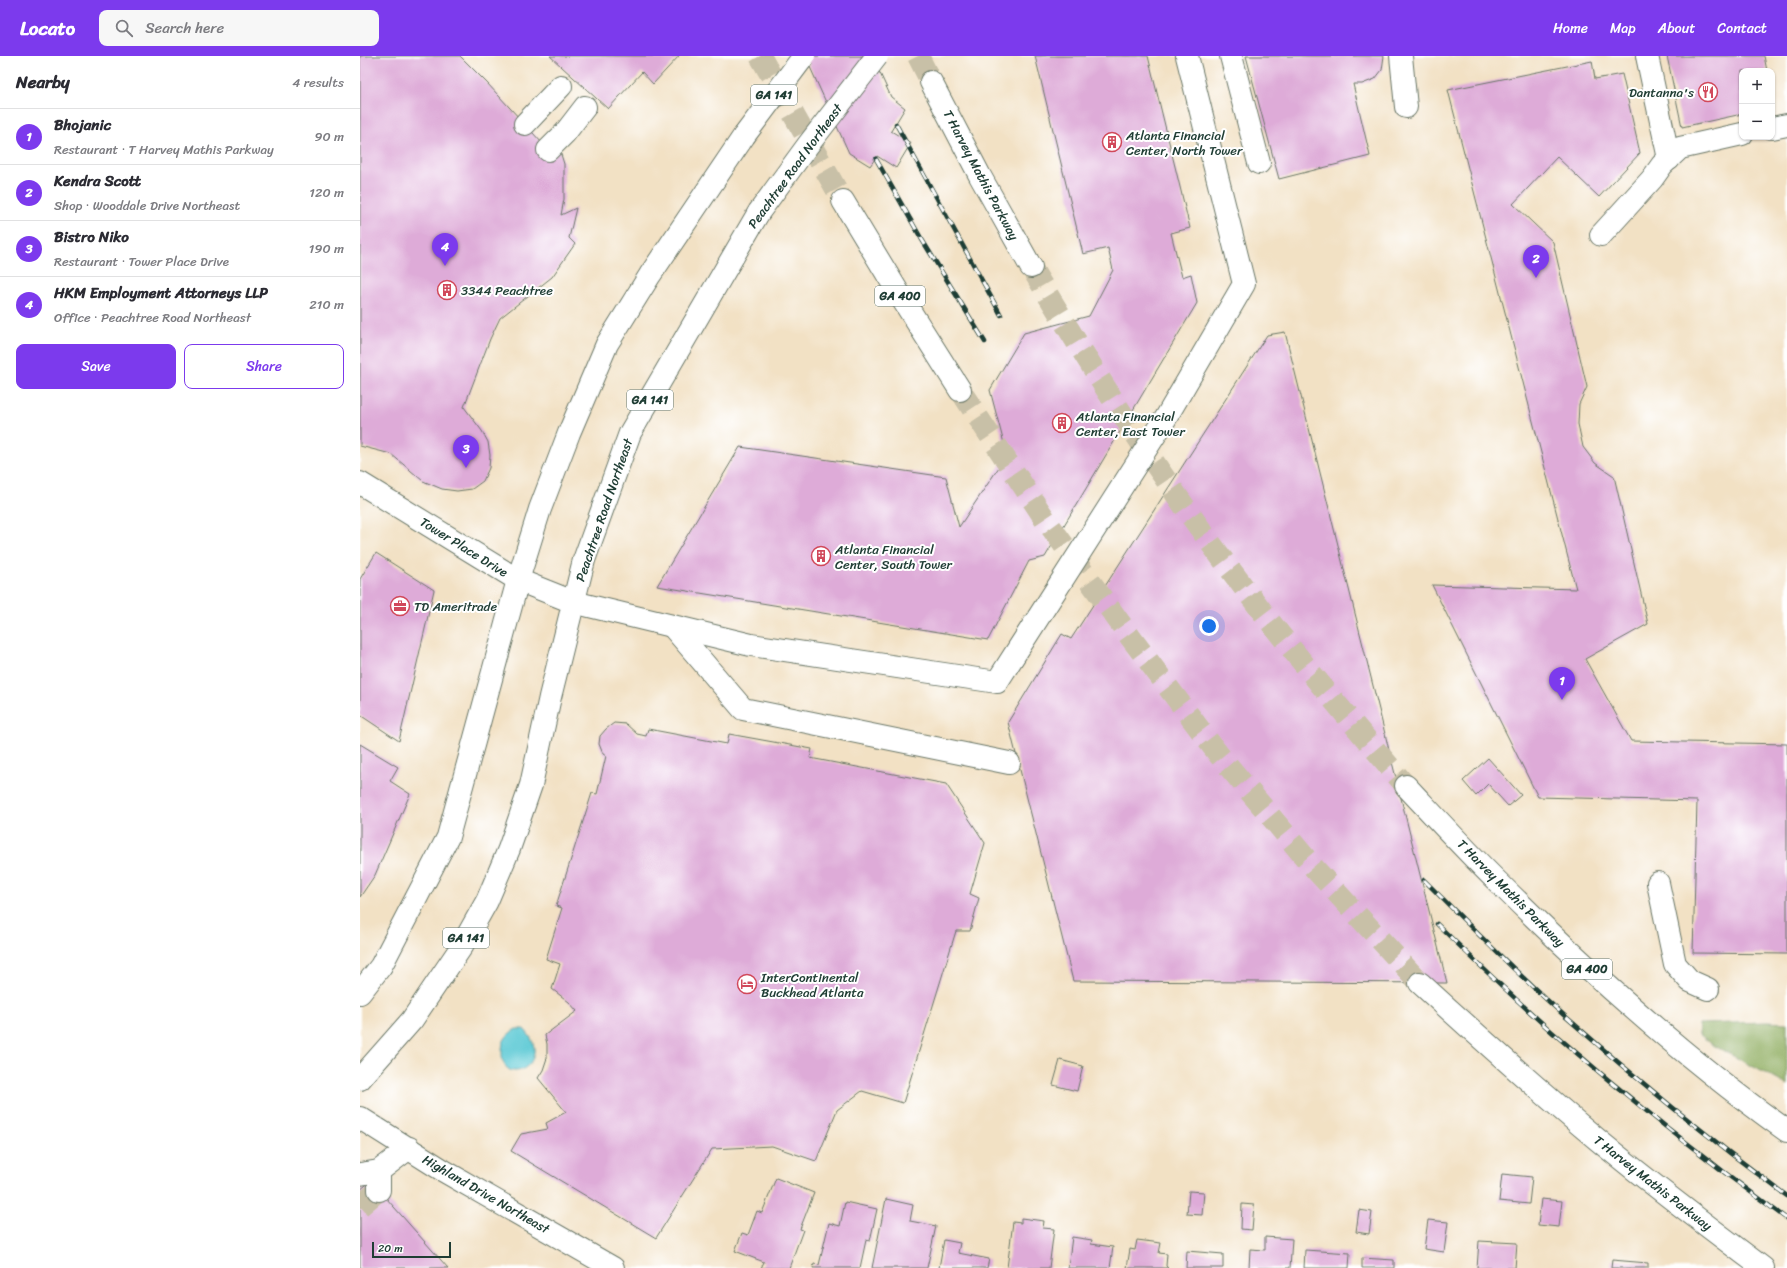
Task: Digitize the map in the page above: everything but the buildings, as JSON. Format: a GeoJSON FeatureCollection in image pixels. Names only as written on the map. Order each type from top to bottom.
{"type":"FeatureCollection","features":[{"type":"Feature","properties":{"kind":"main road","name":"GA 141"},"geometry":{"type":"LineString","coordinates":[[360,993],[382,966],[448,837],[518,580],[540,509],[566,440],[607,344],[650,275],[744,136],[804,56]]}},
{"type":"Feature","properties":{"kind":"main road","name":"Peachtree Road Northeast"},"geometry":{"type":"LineString","coordinates":[[360,1079],[412,1020],[460,949],[487,901],[509,849],[531,785],[550,697],[584,560],[630,433],[759,212],[808,145],[877,56]]}},
{"type":"Feature","properties":{"kind":"main road","name":"Tower Place Drive"},"geometry":{"type":"LineString","coordinates":[[360,483],[518,580],[573,602],[751,646],[997,682],[1164,421],[1244,284],[1187,56]]}},
{"type":"Feature","properties":{"kind":"main road"},"geometry":{"type":"LineString","coordinates":[[1231,56],[1259,163]]}},
{"type":"Feature","properties":{"kind":"main road"},"geometry":{"type":"LineString","coordinates":[[1401,56],[1406,107]]}},
{"type":"Feature","properties":{"kind":"main road"},"geometry":{"type":"LineString","coordinates":[[1647,56],[1669,159]]}},
{"type":"Feature","properties":{"kind":"main road","name":"T Harvey Mathis Parkway"},"geometry":{"type":"LineString","coordinates":[[931,82],[980,176],[1031,267]]}},
{"type":"Feature","properties":{"kind":"main road"},"geometry":{"type":"LineString","coordinates":[[525,124],[561,86]]}},
{"type":"Feature","properties":{"kind":"main road"},"geometry":{"type":"LineString","coordinates":[[548,150],[565,133],[585,108]]}},
{"type":"Feature","properties":{"kind":"main road"},"geometry":{"type":"LineString","coordinates":[[1775,127],[1787,125]]}},
{"type":"Feature","properties":{"kind":"main road"},"geometry":{"type":"LineString","coordinates":[[1601,235],[1652,179],[1662,165],[1680,148],[1739,135]]}},
{"type":"Feature","properties":{"kind":"main road","name":"GA 400"},"geometry":{"type":"LineString","coordinates":[[843,201],[901,297],[960,390]]}},
{"type":"Feature","properties":{"kind":"main road"},"geometry":{"type":"LineString","coordinates":[[672,626],[743,709],[1009,763]]}},
{"type":"Feature","properties":{"kind":"main road","name":"T Harvey Mathis Parkway"},"geometry":{"type":"LineString","coordinates":[[1406,786],[1499,883],[1589,970],[1679,1048],[1787,1131]]}},
{"type":"Feature","properties":{"kind":"main road"},"geometry":{"type":"LineString","coordinates":[[1658,883],[1675,964],[1690,981],[1708,989]]}},
{"type":"Feature","properties":{"kind":"main road","name":"T Harvey Mathis Parkway"},"geometry":{"type":"LineString","coordinates":[[1420,983],[1505,1060],[1598,1140],[1704,1224],[1763,1268]]}},
{"type":"Feature","properties":{"kind":"main road","name":"Highland Drive Northeast"},"geometry":{"type":"LineString","coordinates":[[360,1118],[444,1171],[613,1268]]}},
{"type":"Feature","properties":{"kind":"main road"},"geometry":{"type":"LineString","coordinates":[[373,1178],[409,1148]]}},
{"type":"Feature","properties":{"kind":"green space"},"geometry":{"type":"Polygon","coordinates":[[[1767,1022],[1787,1023],[1787,1085],[1713,1045],[1699,1034],[1699,1024],[1767,1022]]]}},
{"type":"Feature","properties":{"kind":"water"},"geometry":{"type":"Polygon","coordinates":[[[516,1029],[524,1029],[532,1041],[534,1053],[531,1062],[525,1068],[517,1071],[509,1070],[504,1063],[502,1051],[506,1038],[516,1029]]]}},
{"type":"Feature","properties":{"kind":"tunnel"},"geometry":{"type":"LineString","coordinates":[[760,56],[843,201]]}},
{"type":"Feature","properties":{"kind":"tunnel"},"geometry":{"type":"LineString","coordinates":[[918,56],[931,82]]}},
{"type":"Feature","properties":{"kind":"tunnel"},"geometry":{"type":"LineString","coordinates":[[1031,267],[1080,348],[1131,427],[1211,544],[1300,659],[1406,786]]}},
{"type":"Feature","properties":{"kind":"tunnel"},"geometry":{"type":"LineString","coordinates":[[960,390],[1045,519],[1131,638],[1219,755],[1314,868],[1420,983]]}},
{"type":"Feature","properties":{"kind":"tunnel"},"geometry":{"type":"LineString","coordinates":[[360,1206],[379,1190]]}},
{"type":"Feature","properties":{"kind":"railway"},"geometry":{"type":"LineString","coordinates":[[896,124],[1001,315]]}},
{"type":"Feature","properties":{"kind":"railway"},"geometry":{"type":"LineString","coordinates":[[876,159],[921,238],[985,342]]}},
{"type":"Feature","properties":{"kind":"railway"},"geometry":{"type":"LineString","coordinates":[[1424,880],[1548,1001],[1647,1087],[1787,1196]]}},
{"type":"Feature","properties":{"kind":"railway"},"geometry":{"type":"LineString","coordinates":[[1437,924],[1523,1006],[1609,1081],[1787,1219]]}},
{"type":"Feature","properties":{"kind":"place","name":"Dantanna's"},"geometry":{"type":"Point","coordinates":[1708,92]}},
{"type":"Feature","properties":{"kind":"place","name":"Atlanta Financial Center, North Tower"},"geometry":{"type":"Point","coordinates":[1112,142]}},
{"type":"Feature","properties":{"kind":"place","name":"HKM Employment Attorneys LLP"},"geometry":{"type":"Point","coordinates":[445,266]}},
{"type":"Feature","properties":{"kind":"place","name":"Kendra Scott"},"geometry":{"type":"Point","coordinates":[1536,278]}},
{"type":"Feature","properties":{"kind":"place","name":"3344 Peachtree"},"geometry":{"type":"Point","coordinates":[447,290]}},
{"type":"Feature","properties":{"kind":"place","name":"Atlanta Financial Center, East Tower"},"geometry":{"type":"Point","coordinates":[1062,423]}},
{"type":"Feature","properties":{"kind":"place","name":"Bistro Niko"},"geometry":{"type":"Point","coordinates":[466,468]}},
{"type":"Feature","properties":{"kind":"place","name":"Atlanta Financial Center, South Tower"},"geometry":{"type":"Point","coordinates":[821,556]}},
{"type":"Feature","properties":{"kind":"place","name":"TD Ameritrade"},"geometry":{"type":"Point","coordinates":[400,606]}},
{"type":"Feature","properties":{"kind":"place","name":"Bhojanic"},"geometry":{"type":"Point","coordinates":[1562,700]}},
{"type":"Feature","properties":{"kind":"place","name":"InterContinental Buckhead Atlanta"},"geometry":{"type":"Point","coordinates":[747,984]}}]}
